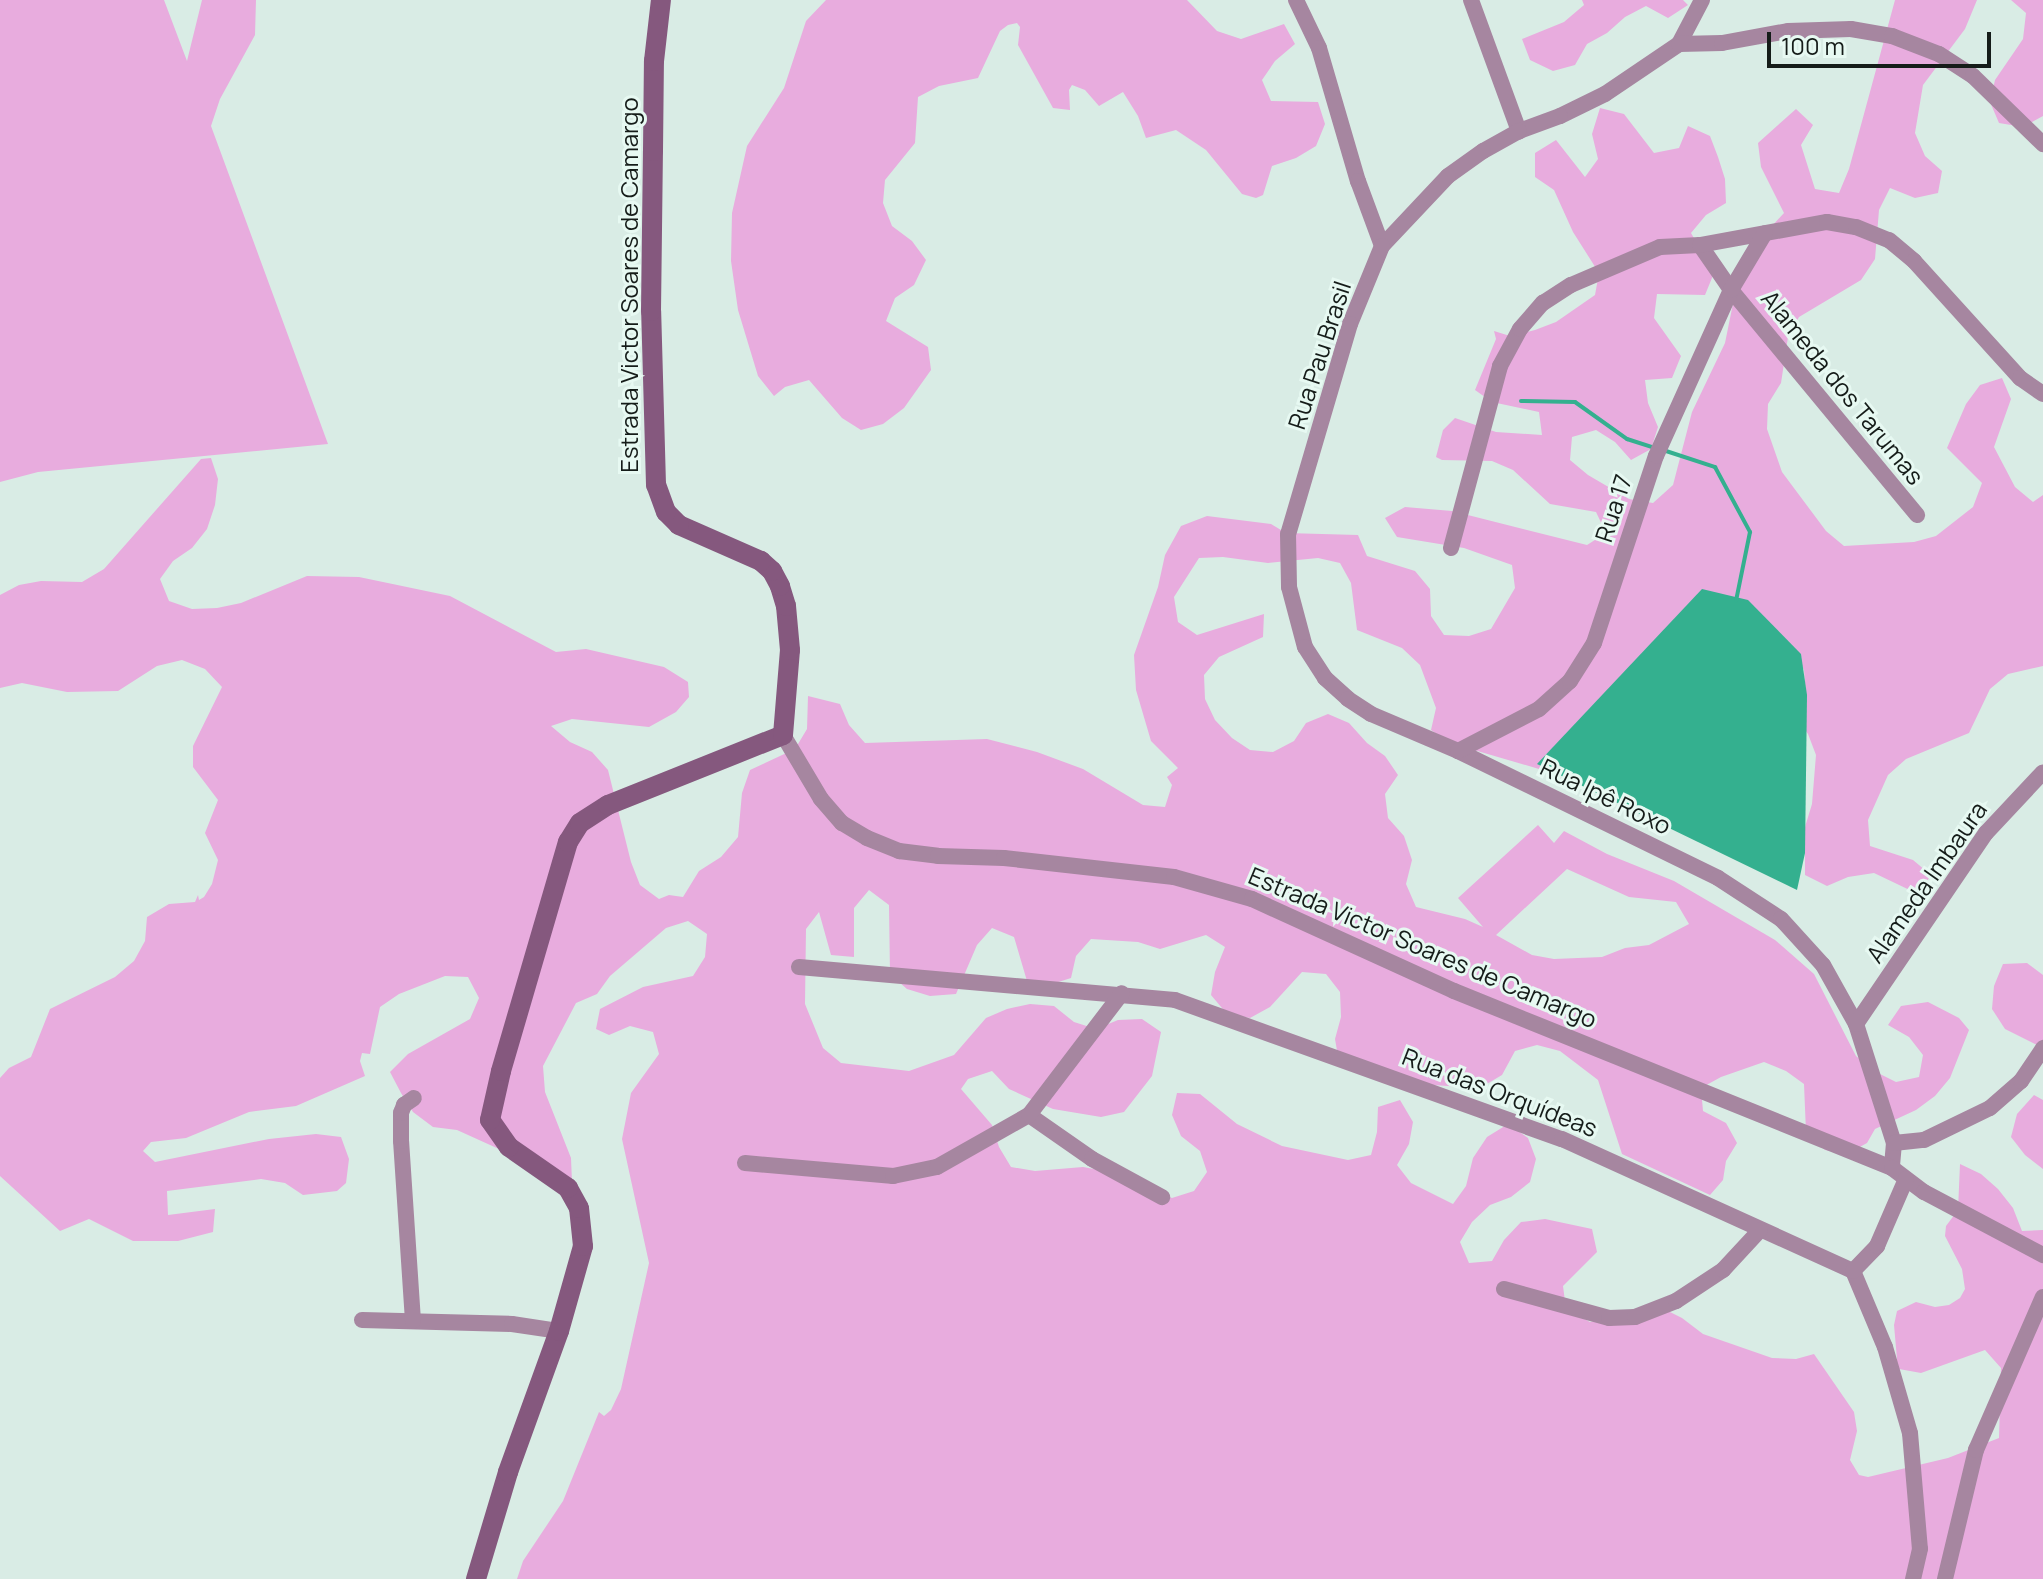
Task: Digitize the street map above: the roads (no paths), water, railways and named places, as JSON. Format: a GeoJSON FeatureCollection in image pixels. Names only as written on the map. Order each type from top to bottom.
{"type":"FeatureCollection","features":[{"type":"Feature","properties":{"kind":"main road","name":"Estrada Victor Soares de Camargo"},"geometry":{"type":"LineString","coordinates":[[661,0],[654,61],[651,311],[656,485],[666,512],[679,525],[761,561],[772,571],[780,586],[786,606],[790,650],[783,735]]}},
{"type":"Feature","properties":{"kind":"main road"},"geometry":{"type":"LineString","coordinates":[[476,1579],[508,1472],[559,1331],[583,1246],[579,1208],[568,1188],[509,1147],[490,1120],[501,1071],[568,842],[580,823],[608,805],[783,735]]}},
{"type":"Feature","properties":{"kind":"street"},"geometry":{"type":"LineString","coordinates":[[1296,0],[1319,48],[1358,181],[1382,246]]}},
{"type":"Feature","properties":{"kind":"street"},"geometry":{"type":"LineString","coordinates":[[1471,0],[1519,131]]}},
{"type":"Feature","properties":{"kind":"street","name":"Rua Pau Brasil"},"geometry":{"type":"LineString","coordinates":[[1305,647],[1289,587],[1288,534],[1350,324],[1382,246],[1448,176],[1519,131],[1560,116],[1605,94],[1679,44],[1702,0]]}},
{"type":"Feature","properties":{"kind":"street"},"geometry":{"type":"LineString","coordinates":[[1679,44],[1722,43],[1788,31],[1851,29],[1892,36],[1939,54],[1973,76],[2043,144]]}},
{"type":"Feature","properties":{"kind":"street"},"geometry":{"type":"LineString","coordinates":[[1451,548],[1500,366],[1520,329],[1543,303],[1599,272],[1660,247],[1700,245],[1827,222],[1856,227],[1889,240],[1914,261],[2020,378],[2043,394]]}},
{"type":"Feature","properties":{"kind":"street","name":"Rua 17"},"geometry":{"type":"LineString","coordinates":[[1458,751],[1539,709],[1570,681],[1594,643],[1656,456],[1731,290],[1765,233]]}},
{"type":"Feature","properties":{"kind":"street","name":"Alameda dos Tarumas"},"geometry":{"type":"LineString","coordinates":[[1700,245],[1731,290],[1917,515]]}},
{"type":"Feature","properties":{"kind":"street","name":"Rua Ipê Roxo"},"geometry":{"type":"LineString","coordinates":[[1305,647],[1325,678],[1371,714],[1458,751],[1718,878],[1781,919],[1823,965],[1856,1024],[1894,1143]]}},
{"type":"Feature","properties":{"kind":"street","name":"Estrada Victor Soares de Camargo"},"geometry":{"type":"LineString","coordinates":[[783,735],[821,799],[842,823],[899,851],[1174,877],[1252,899],[1454,991],[1892,1168],[1924,1192],[2043,1255]]}},
{"type":"Feature","properties":{"kind":"street","name":"Alameda Imbaura"},"geometry":{"type":"LineString","coordinates":[[1856,1024],[1986,833],[2043,772]]}},
{"type":"Feature","properties":{"kind":"street","name":"Rua das Orquídeas"},"geometry":{"type":"LineString","coordinates":[[799,967],[1175,1000],[1398,1077],[1562,1139],[1853,1271]]}},
{"type":"Feature","properties":{"kind":"street"},"geometry":{"type":"LineString","coordinates":[[745,1163],[893,1176],[937,1167],[1029,1115],[1122,993]]}},
{"type":"Feature","properties":{"kind":"street"},"geometry":{"type":"LineString","coordinates":[[1892,1168],[1894,1143],[1924,1140],[1990,1108],[2021,1081],[2043,1048]]}},
{"type":"Feature","properties":{"kind":"street"},"geometry":{"type":"LineString","coordinates":[[413,1321],[401,1113],[404,1105],[414,1098]]}},
{"type":"Feature","properties":{"kind":"street"},"geometry":{"type":"LineString","coordinates":[[1029,1115],[1092,1159],[1162,1197]]}},
{"type":"Feature","properties":{"kind":"street"},"geometry":{"type":"LineString","coordinates":[[1906,1179],[1877,1246],[1853,1271],[1885,1347],[1910,1433],[1920,1549],[1913,1579]]}},
{"type":"Feature","properties":{"kind":"street"},"geometry":{"type":"LineString","coordinates":[[1504,1289],[1609,1318],[1635,1317],[1676,1301],[1723,1270],[1760,1230]]}},
{"type":"Feature","properties":{"kind":"street"},"geometry":{"type":"LineString","coordinates":[[1945,1579],[1976,1450],[2043,1297]]}},
{"type":"Feature","properties":{"kind":"street"},"geometry":{"type":"LineString","coordinates":[[362,1320],[512,1324],[559,1331]]}},
{"type":"Feature","properties":{"kind":"waterway"},"geometry":{"type":"LineString","coordinates":[[1521,401],[1575,402],[1627,439],[1655,448]]}},
{"type":"Feature","properties":{"kind":"waterway"},"geometry":{"type":"LineString","coordinates":[[1663,450],[1715,467],[1750,532],[1736,601]]}}]}
